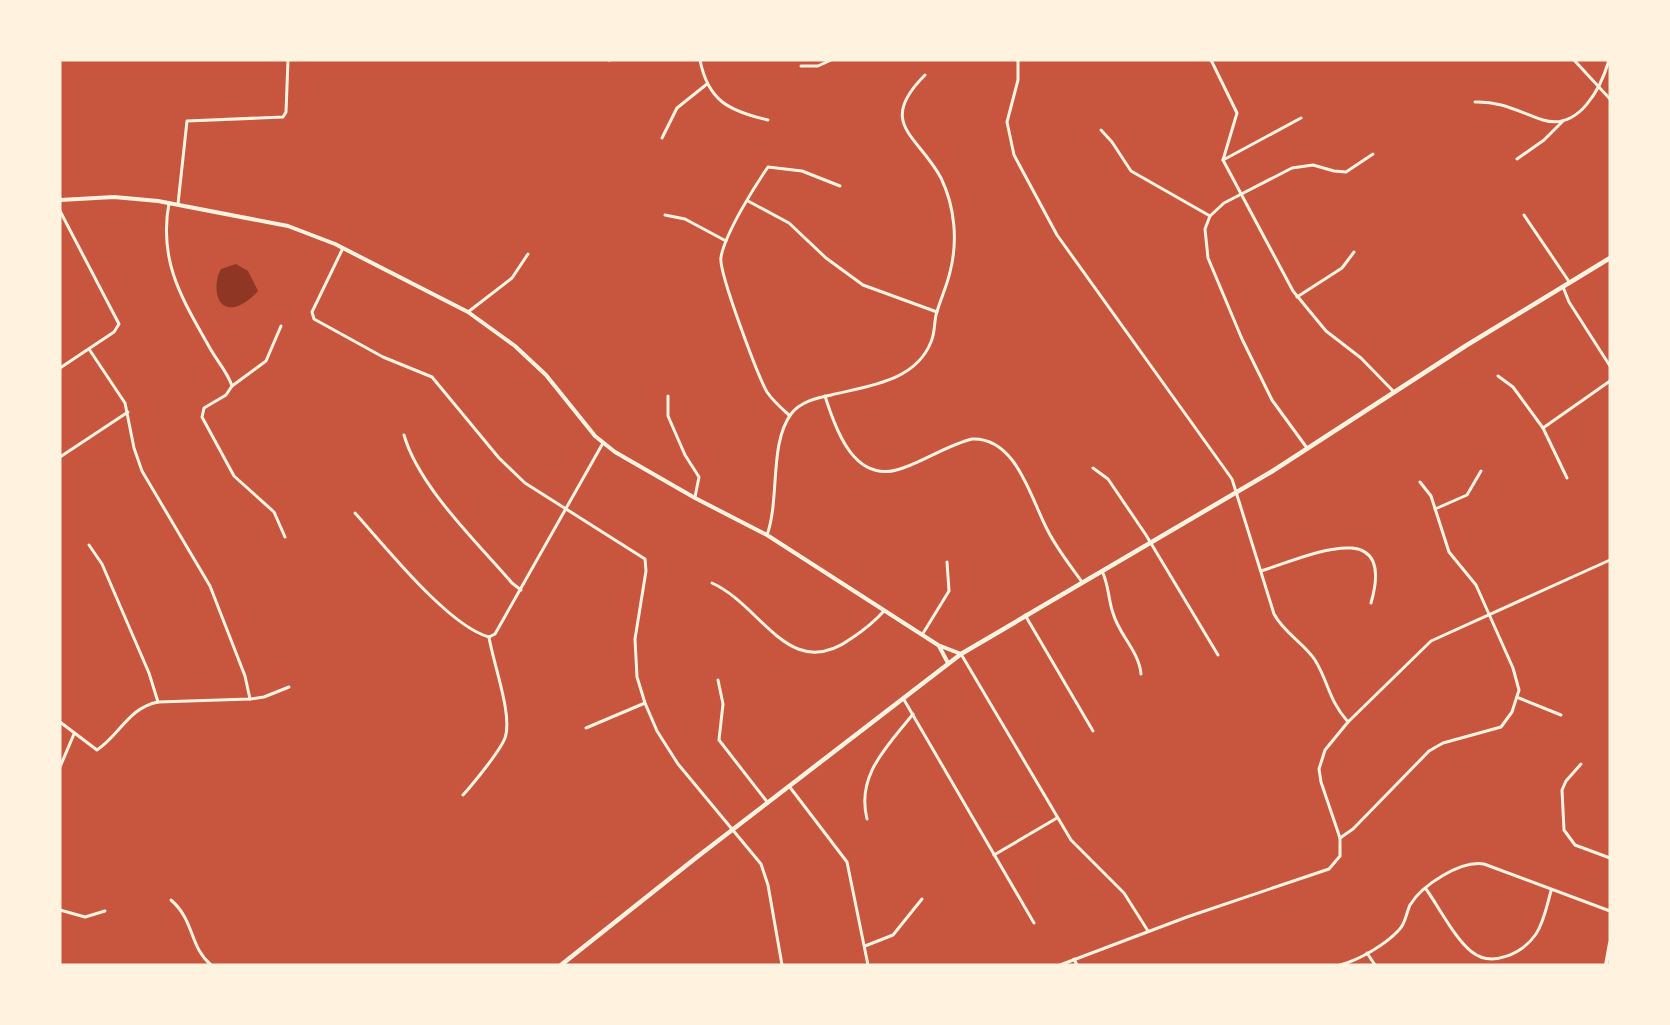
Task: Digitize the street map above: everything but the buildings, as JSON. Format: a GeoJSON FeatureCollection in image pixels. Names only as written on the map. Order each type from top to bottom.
{"type":"FeatureCollection","features":[{"type":"Feature","properties":{"kind":"main road"},"geometry":{"type":"LineString","coordinates":[[561,965],[961,654],[1308,448],[1610,258]]}},
{"type":"Feature","properties":{"kind":"street"},"geometry":{"type":"LineString","coordinates":[[178,204],[187,121],[285,116],[288,60]]}},
{"type":"Feature","properties":{"kind":"street"},"geometry":{"type":"LineString","coordinates":[[700,60],[707,84],[718,98],[731,109],[768,120]]}},
{"type":"Feature","properties":{"kind":"street"},"geometry":{"type":"LineString","coordinates":[[801,66],[814,66],[831,60]]}},
{"type":"Feature","properties":{"kind":"street"},"geometry":{"type":"LineString","coordinates":[[1018,60],[1018,80],[1009,110],[1007,129],[1018,164],[1056,236],[1231,478],[1277,619],[1314,659],[1331,700],[1348,722]]}},
{"type":"Feature","properties":{"kind":"street"},"geometry":{"type":"LineString","coordinates":[[1210,60],[1237,113],[1223,160],[1297,297],[1326,331],[1361,358],[1394,392]]}},
{"type":"Feature","properties":{"kind":"street"},"geometry":{"type":"LineString","coordinates":[[1574,60],[1610,99]]}},
{"type":"Feature","properties":{"kind":"street"},"geometry":{"type":"LineString","coordinates":[[1475,102],[1504,104],[1546,120],[1565,119],[1578,113],[1599,88],[1609,60]]}},
{"type":"Feature","properties":{"kind":"street"},"geometry":{"type":"LineString","coordinates":[[767,534],[775,503],[781,440],[790,415],[802,404],[825,396],[885,382],[908,370],[930,344],[936,312],[953,262],[953,216],[940,177],[909,135],[902,114],[906,97],[925,75]]}},
{"type":"Feature","properties":{"kind":"street"},"geometry":{"type":"LineString","coordinates":[[662,138],[677,108],[707,84]]}},
{"type":"Feature","properties":{"kind":"street"},"geometry":{"type":"LineString","coordinates":[[1223,160],[1301,118]]}},
{"type":"Feature","properties":{"kind":"street"},"geometry":{"type":"LineString","coordinates":[[1517,159],[1551,134],[1565,119]]}},
{"type":"Feature","properties":{"kind":"street"},"geometry":{"type":"LineString","coordinates":[[1101,130],[1131,171],[1210,216]]}},
{"type":"Feature","properties":{"kind":"street"},"geometry":{"type":"LineString","coordinates":[[1308,448],[1272,400],[1220,289],[1205,243],[1205,229],[1210,216],[1224,203],[1297,166],[1313,165],[1346,172],[1373,154]]}},
{"type":"Feature","properties":{"kind":"street"},"geometry":{"type":"LineString","coordinates":[[790,415],[766,390],[725,283],[720,262],[726,241],[769,167],[809,173],[840,186]]}},
{"type":"Feature","properties":{"kind":"street"},"geometry":{"type":"LineString","coordinates":[[60,200],[122,197],[178,204],[288,226],[316,235],[468,312],[534,362],[603,443],[695,498],[767,534],[938,645],[961,654],[1077,848],[1124,893],[1148,931]]}},
{"type":"Feature","properties":{"kind":"street"},"geometry":{"type":"LineString","coordinates":[[748,201],[794,226],[826,258],[863,285],[887,296],[936,312]]}},
{"type":"Feature","properties":{"kind":"street"},"geometry":{"type":"LineString","coordinates":[[168,203],[164,240],[175,280],[188,309],[232,386]]}},
{"type":"Feature","properties":{"kind":"street"},"geometry":{"type":"LineString","coordinates":[[60,212],[118,318],[119,326],[60,368]]}},
{"type":"Feature","properties":{"kind":"street"},"geometry":{"type":"LineString","coordinates":[[665,215],[685,219],[726,241]]}},
{"type":"Feature","properties":{"kind":"street"},"geometry":{"type":"LineString","coordinates":[[1524,215],[1570,283]]}},
{"type":"Feature","properties":{"kind":"street"},"geometry":{"type":"LineString","coordinates":[[343,248],[312,312],[312,317],[322,325],[383,357],[432,377],[510,468],[537,492],[644,558],[646,571],[634,639],[637,677],[645,703],[670,752],[757,858],[764,872],[782,965]]}},
{"type":"Feature","properties":{"kind":"street"},"geometry":{"type":"LineString","coordinates":[[1297,297],[1340,269],[1354,252]]}},
{"type":"Feature","properties":{"kind":"street"},"geometry":{"type":"LineString","coordinates":[[468,312],[512,278],[528,254]]}},
{"type":"Feature","properties":{"kind":"street"},"geometry":{"type":"LineString","coordinates":[[1563,287],[1569,302],[1610,366]]}},
{"type":"Feature","properties":{"kind":"street"},"geometry":{"type":"LineString","coordinates":[[281,326],[266,361],[232,386],[229,393],[204,408],[202,418],[234,477],[274,512],[285,537]]}},
{"type":"Feature","properties":{"kind":"street"},"geometry":{"type":"LineString","coordinates":[[89,349],[118,391],[128,412],[139,465],[210,586],[245,676],[250,699]]}},
{"type":"Feature","properties":{"kind":"street"},"geometry":{"type":"LineString","coordinates":[[1498,376],[1513,387],[1543,428],[1567,478]]}},
{"type":"Feature","properties":{"kind":"street"},"geometry":{"type":"LineString","coordinates":[[1543,428],[1610,381]]}},
{"type":"Feature","properties":{"kind":"street"},"geometry":{"type":"LineString","coordinates":[[668,396],[668,416],[685,454],[699,477],[695,498]]}},
{"type":"Feature","properties":{"kind":"street"},"geometry":{"type":"LineString","coordinates":[[825,396],[847,450],[859,463],[875,470],[899,470],[972,439],[985,440],[996,446],[1021,474],[1052,538],[1082,582]]}},
{"type":"Feature","properties":{"kind":"street"},"geometry":{"type":"LineString","coordinates":[[60,457],[128,412]]}},
{"type":"Feature","properties":{"kind":"street"},"geometry":{"type":"LineString","coordinates":[[404,435],[413,461],[442,501],[512,583],[522,590]]}},
{"type":"Feature","properties":{"kind":"street"},"geometry":{"type":"LineString","coordinates":[[489,637],[495,634],[522,590],[603,443]]}},
{"type":"Feature","properties":{"kind":"street"},"geometry":{"type":"LineString","coordinates":[[1093,468],[1108,479],[1151,542],[1218,655]]}},
{"type":"Feature","properties":{"kind":"street"},"geometry":{"type":"LineString","coordinates":[[1435,509],[1467,495],[1481,471]]}},
{"type":"Feature","properties":{"kind":"street"},"geometry":{"type":"LineString","coordinates":[[1340,838],[1353,829],[1430,751],[1443,743],[1498,729],[1508,720],[1519,698],[1516,675],[1474,581],[1449,552],[1430,494],[1420,482]]}},
{"type":"Feature","properties":{"kind":"street"},"geometry":{"type":"LineString","coordinates":[[355,513],[429,594],[455,616],[489,637],[504,705],[506,731],[502,744],[463,795]]}},
{"type":"Feature","properties":{"kind":"street"},"geometry":{"type":"LineString","coordinates":[[89,545],[102,563],[152,679],[158,702]]}},
{"type":"Feature","properties":{"kind":"street"},"geometry":{"type":"LineString","coordinates":[[1261,572],[1339,548],[1359,548],[1368,552],[1376,566],[1371,603]]}},
{"type":"Feature","properties":{"kind":"street"},"geometry":{"type":"LineString","coordinates":[[1060,965],[1148,931],[1327,870],[1340,856],[1340,838],[1321,782],[1319,769],[1325,750],[1348,722],[1429,643],[1610,560]]}},
{"type":"Feature","properties":{"kind":"street"},"geometry":{"type":"LineString","coordinates":[[922,635],[949,591],[947,562]]}},
{"type":"Feature","properties":{"kind":"street"},"geometry":{"type":"LineString","coordinates":[[1102,571],[1109,591],[1113,614],[1140,662],[1142,674]]}},
{"type":"Feature","properties":{"kind":"street"},"geometry":{"type":"LineString","coordinates":[[712,583],[738,601],[790,646],[809,653],[824,653],[838,648],[871,624],[884,611]]}},
{"type":"Feature","properties":{"kind":"street"},"geometry":{"type":"LineString","coordinates":[[1025,615],[1093,730]]}},
{"type":"Feature","properties":{"kind":"street"},"geometry":{"type":"LineString","coordinates":[[938,645],[948,663]]}},
{"type":"Feature","properties":{"kind":"street"},"geometry":{"type":"LineString","coordinates":[[718,680],[723,704],[719,740],[768,802]]}},
{"type":"Feature","properties":{"kind":"street"},"geometry":{"type":"LineString","coordinates":[[60,722],[90,747],[98,749],[135,711],[158,702],[250,699],[266,697],[289,687]]}},
{"type":"Feature","properties":{"kind":"street"},"geometry":{"type":"LineString","coordinates":[[903,698],[1034,923]]}},
{"type":"Feature","properties":{"kind":"street"},"geometry":{"type":"LineString","coordinates":[[1519,698],[1561,715]]}},
{"type":"Feature","properties":{"kind":"street"},"geometry":{"type":"LineString","coordinates":[[586,728],[645,703]]}},
{"type":"Feature","properties":{"kind":"street"},"geometry":{"type":"LineString","coordinates":[[867,819],[863,794],[869,775],[913,714]]}},
{"type":"Feature","properties":{"kind":"street"},"geometry":{"type":"LineString","coordinates":[[60,767],[74,734]]}},
{"type":"Feature","properties":{"kind":"street"},"geometry":{"type":"LineString","coordinates":[[1581,764],[1568,778],[1562,790],[1564,830],[1575,845],[1610,858]]}},
{"type":"Feature","properties":{"kind":"street"},"geometry":{"type":"LineString","coordinates":[[789,786],[846,860],[852,877],[868,965]]}},
{"type":"Feature","properties":{"kind":"street"},"geometry":{"type":"LineString","coordinates":[[994,855],[1057,818]]}},
{"type":"Feature","properties":{"kind":"street"},"geometry":{"type":"LineString","coordinates":[[1340,965],[1367,953],[1398,931],[1411,904],[1426,889],[1457,868],[1476,863],[1610,911]]}},
{"type":"Feature","properties":{"kind":"street"},"geometry":{"type":"LineString","coordinates":[[1426,889],[1469,949],[1478,956],[1495,959],[1511,954],[1534,936],[1551,891]]}},
{"type":"Feature","properties":{"kind":"street"},"geometry":{"type":"LineString","coordinates":[[865,946],[895,933],[922,899]]}},
{"type":"Feature","properties":{"kind":"street"},"geometry":{"type":"LineString","coordinates":[[171,900],[186,915],[199,951],[211,965]]}},
{"type":"Feature","properties":{"kind":"street"},"geometry":{"type":"LineString","coordinates":[[60,910],[85,917],[105,911]]}},
{"type":"Feature","properties":{"kind":"street"},"geometry":{"type":"LineString","coordinates":[[1605,965],[1610,944]]}},
{"type":"Feature","properties":{"kind":"street"},"geometry":{"type":"LineString","coordinates":[[1367,953],[1375,965]]}},
{"type":"Feature","properties":{"kind":"street"},"geometry":{"type":"LineString","coordinates":[[1074,959],[1077,965]]}},
{"type":"Feature","properties":{"kind":"shaded area"},"geometry":{"type":"Polygon","coordinates":[[[236,264],[248,271],[258,291],[240,305],[227,307],[219,299],[217,280],[221,269],[236,264]]]}}]}
